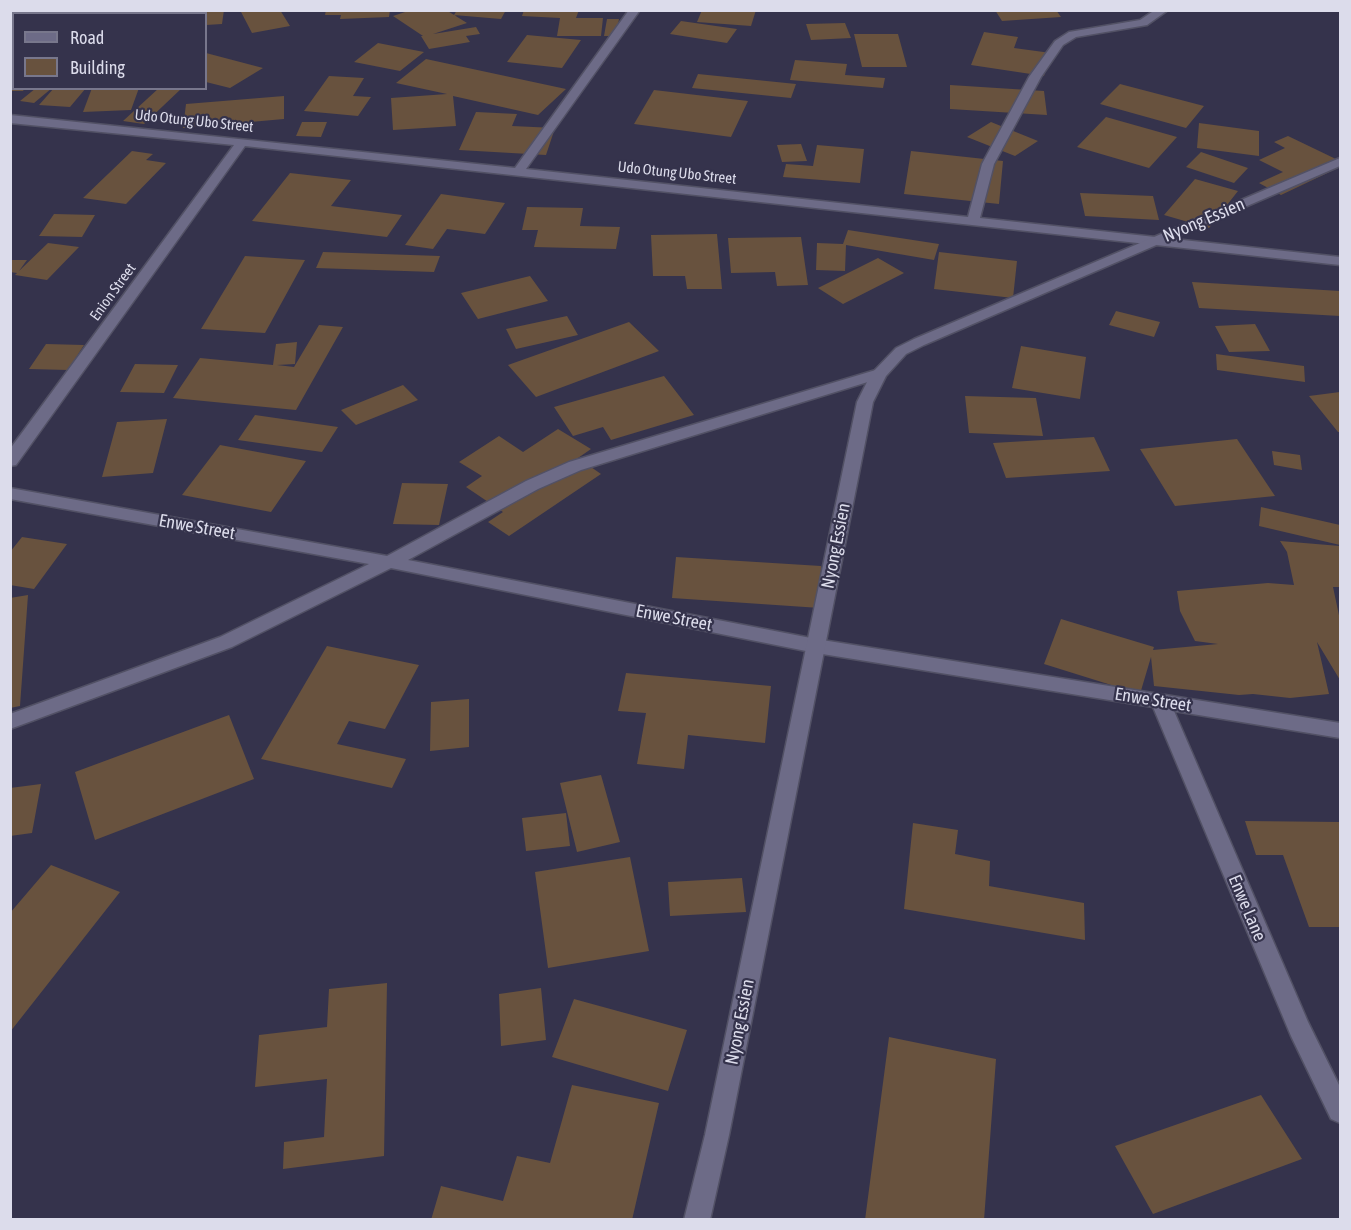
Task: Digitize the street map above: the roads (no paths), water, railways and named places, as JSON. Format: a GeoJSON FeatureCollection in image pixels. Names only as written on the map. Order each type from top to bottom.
{"type":"FeatureCollection","features":[{"type":"Feature","properties":{"kind":"street"},"geometry":{"type":"LineString","coordinates":[[518,172],[635,10]]}},
{"type":"Feature","properties":{"kind":"street"},"geometry":{"type":"LineString","coordinates":[[973,221],[988,164],[1035,77],[1059,43],[1073,34],[1143,22],[1163,10]]}},
{"type":"Feature","properties":{"kind":"street","name":"Udo Otung Ubo Street"},"geometry":{"type":"LineString","coordinates":[[10,119],[1341,261]]}},
{"type":"Feature","properties":{"kind":"street","name":"Enion Street"},"geometry":{"type":"LineString","coordinates":[[10,461],[242,142]]}},
{"type":"Feature","properties":{"kind":"street","name":"Nyong Essien"},"geometry":{"type":"LineString","coordinates":[[697,1220],[717,1136],[865,402],[879,374],[901,351],[919,342],[1341,162]]}},
{"type":"Feature","properties":{"kind":"street"},"geometry":{"type":"LineString","coordinates":[[10,722],[226,642],[389,562],[532,485],[575,466],[879,374]]}},
{"type":"Feature","properties":{"kind":"street","name":"Enwe Street"},"geometry":{"type":"LineString","coordinates":[[10,493],[389,562],[816,646],[1341,730]]}},
{"type":"Feature","properties":{"kind":"street","name":"Enwe Lane"},"geometry":{"type":"LineString","coordinates":[[1160,701],[1299,1028],[1341,1111]]}}]}
